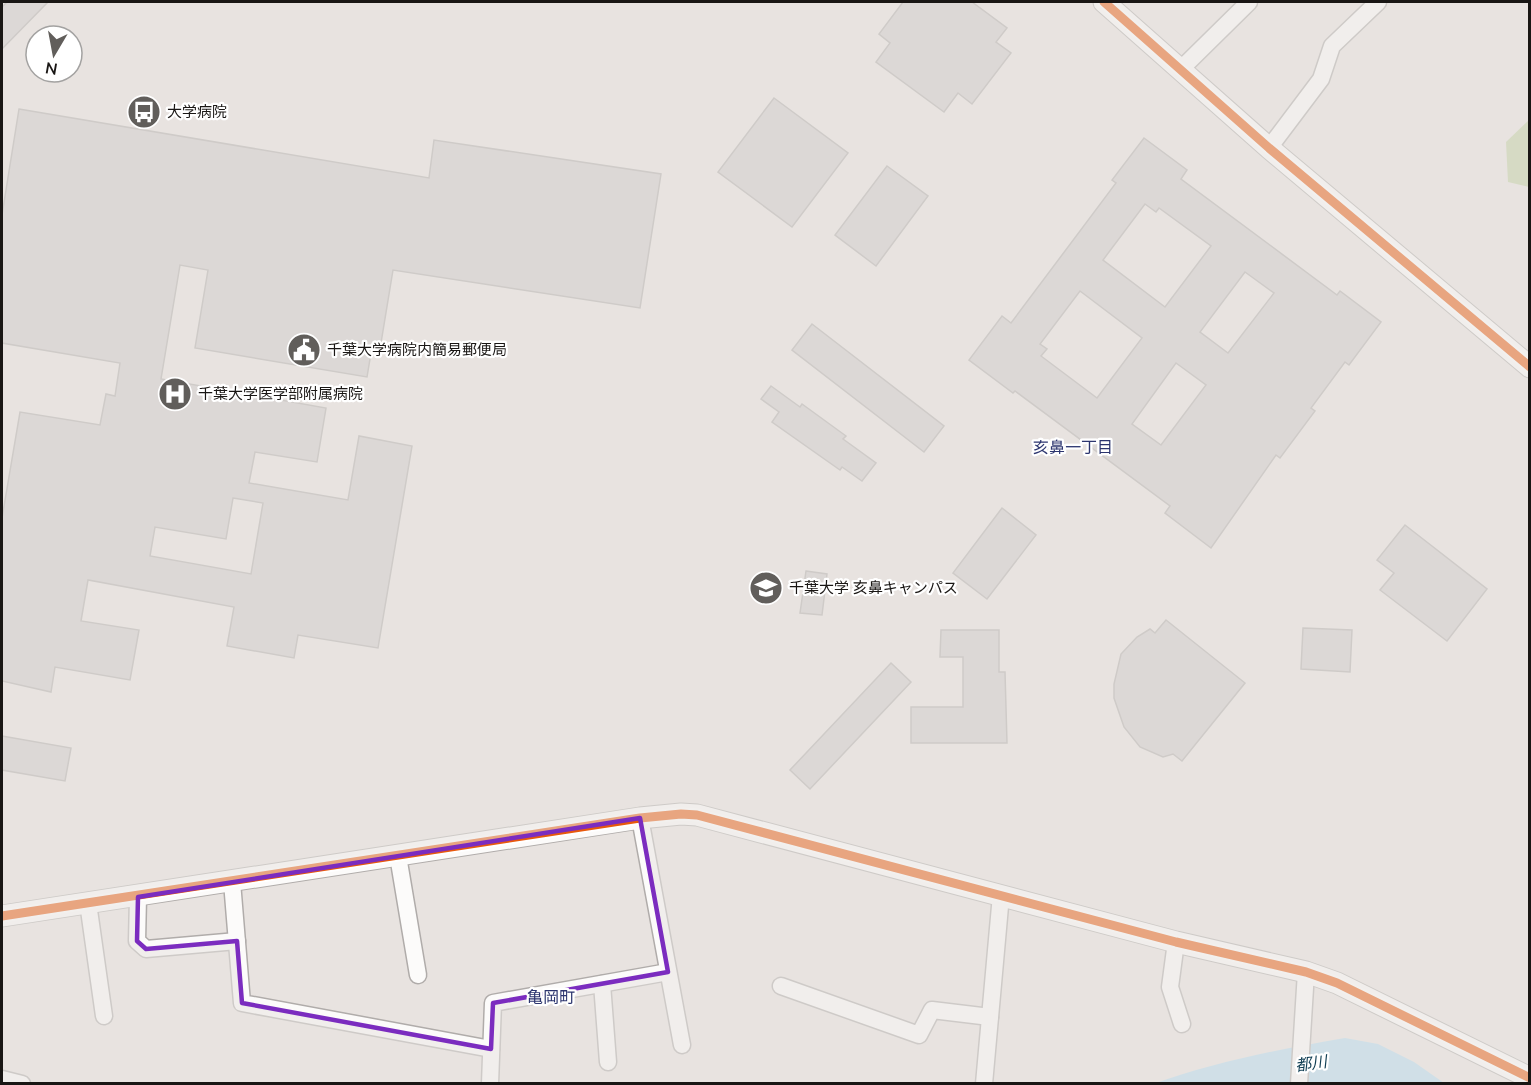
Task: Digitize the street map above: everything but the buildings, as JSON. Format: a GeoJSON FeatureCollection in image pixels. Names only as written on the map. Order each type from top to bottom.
{"type":"FeatureCollection","features":[{"type":"Feature","properties":{"kind":"street"},"geometry":{"type":"LineString","coordinates":[[1104,2],[1269,148],[1530,367]]}},
{"type":"Feature","properties":{"kind":"street"},"geometry":{"type":"LineString","coordinates":[[1180,70],[1249,2]]}},
{"type":"Feature","properties":{"kind":"street"},"geometry":{"type":"LineString","coordinates":[[1269,148],[1321,79],[1332,46],[1378,2]]}},
{"type":"Feature","properties":{"kind":"street"},"geometry":{"type":"LineString","coordinates":[[2,916],[138,897],[640,818],[681,814],[720,820],[1176,942],[1306,972],[1337,984],[1530,1078]]}},
{"type":"Feature","properties":{"kind":"street"},"geometry":{"type":"LineString","coordinates":[[640,818],[681,1045]]}},
{"type":"Feature","properties":{"kind":"street"},"geometry":{"type":"LineString","coordinates":[[398,856],[418,975]]}},
{"type":"Feature","properties":{"kind":"street"},"geometry":{"type":"LineString","coordinates":[[232,882],[242,1003],[491,1048]]}},
{"type":"Feature","properties":{"kind":"street"},"geometry":{"type":"LineString","coordinates":[[984,1083],[1001,895]]}},
{"type":"Feature","properties":{"kind":"street"},"geometry":{"type":"LineString","coordinates":[[138,897],[137,941],[146,950],[237,941]]}},
{"type":"Feature","properties":{"kind":"street"},"geometry":{"type":"LineString","coordinates":[[88,903],[104,1016]]}},
{"type":"Feature","properties":{"kind":"street"},"geometry":{"type":"LineString","coordinates":[[1176,942],[1170,987],[1182,1024]]}},
{"type":"Feature","properties":{"kind":"street"},"geometry":{"type":"LineString","coordinates":[[490,1083],[493,1003],[668,972]]}},
{"type":"Feature","properties":{"kind":"street"},"geometry":{"type":"LineString","coordinates":[[1299,1083],[1306,972]]}},
{"type":"Feature","properties":{"kind":"street"},"geometry":{"type":"LineString","coordinates":[[602,984],[608,1062]]}},
{"type":"Feature","properties":{"kind":"street"},"geometry":{"type":"LineString","coordinates":[[782,986],[919,1035],[932,1010],[990,1017]]}},
{"type":"Feature","properties":{"kind":"street"},"geometry":{"type":"LineString","coordinates":[[2,1079],[22,1083]]}},
{"type":"Feature","properties":{"kind":"highlighted area"},"geometry":{"type":"Polygon","coordinates":[[[640,818],[668,972],[493,1003],[491,1049],[242,1003],[237,941],[146,949],[137,941],[138,897],[640,818]]]}},
{"type":"Feature","properties":{"kind":"green space"},"geometry":{"type":"Polygon","coordinates":[[[1529,120],[1529,187],[1508,182],[1506,142],[1529,120]]]}},
{"type":"Feature","properties":{"kind":"water","name":"都川"},"geometry":{"type":"Polygon","coordinates":[[[1345,1038],[1378,1044],[1414,1062],[1444,1083],[1153,1084],[1248,1057],[1345,1038]]]}},
{"type":"Feature","properties":{"kind":"cycle path"},"geometry":{"type":"LineString","coordinates":[[1104,2],[1269,148],[1530,367]]}},
{"type":"Feature","properties":{"kind":"cycle path"},"geometry":{"type":"LineString","coordinates":[[2,916],[640,818],[681,814],[697,815],[1176,942],[1306,972],[1337,983],[1530,1078]]}},
{"type":"Feature","properties":{"kind":"place","name":"大学病院"},"geometry":{"type":"Point","coordinates":[144,112]}},
{"type":"Feature","properties":{"kind":"place","name":"千葉大学病院内簡易郵便局"},"geometry":{"type":"Point","coordinates":[304,350]}},
{"type":"Feature","properties":{"kind":"place","name":"千葉大学医学部附属病院"},"geometry":{"type":"Point","coordinates":[175,394]}},
{"type":"Feature","properties":{"kind":"place","name":"千葉大学 亥鼻キャンパス"},"geometry":{"type":"Point","coordinates":[766,588]}},
{"type":"Feature","properties":{"kind":"district","name":"亥鼻一丁目"},"geometry":{"type":"Point","coordinates":[1073,447]}},
{"type":"Feature","properties":{"kind":"district","name":"亀岡町"},"geometry":{"type":"Point","coordinates":[551,997]}}]}
